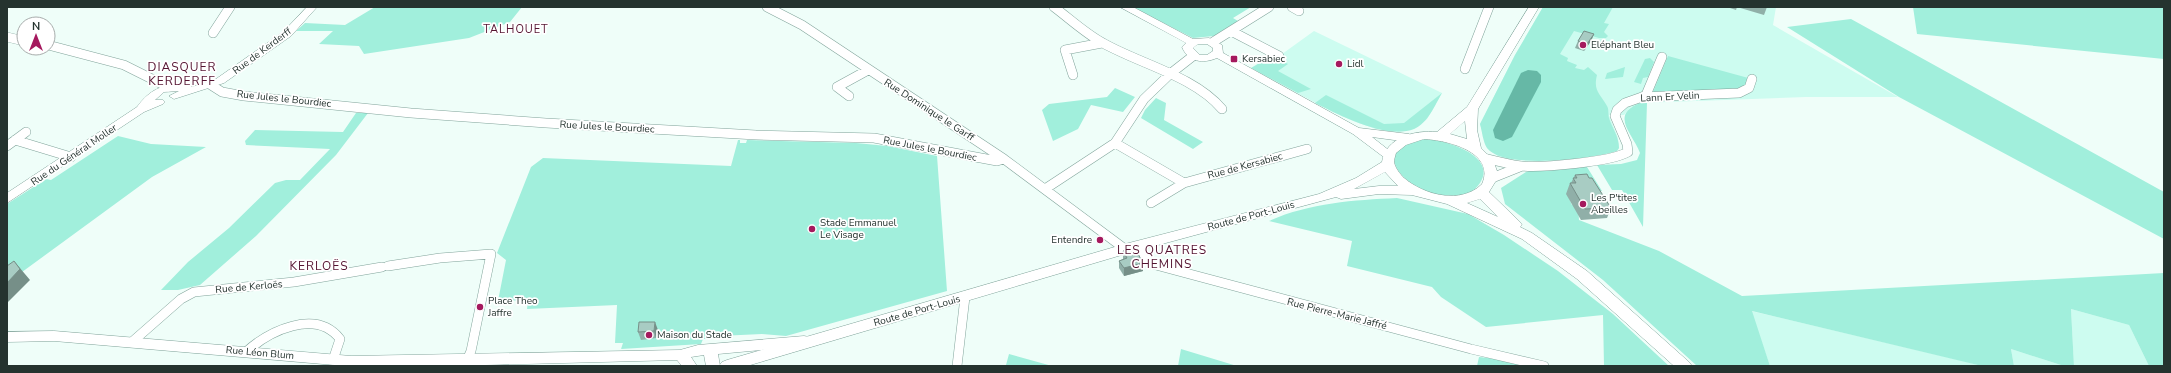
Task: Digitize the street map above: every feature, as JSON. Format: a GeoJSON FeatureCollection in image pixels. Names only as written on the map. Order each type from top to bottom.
{"type":"FeatureCollection","features":[{"type":"Feature","properties":{"kind":"main road"},"geometry":{"type":"LineString","coordinates":[[1440,136],[1472,109],[1534,7]]}},
{"type":"Feature","properties":{"kind":"main road"},"geometry":{"type":"LineString","coordinates":[[1472,109],[1471,130],[1475,149]]}},
{"type":"Feature","properties":{"kind":"main road"},"geometry":{"type":"LineString","coordinates":[[1451,201],[1467,199],[1482,192],[1489,186],[1492,178],[1490,168],[1484,158],[1475,149],[1458,140],[1440,136],[1424,135],[1409,138],[1396,145],[1388,159],[1395,178],[1412,191],[1423,196],[1451,201],[1517,230],[1582,275],[1684,366]]}},
{"type":"Feature","properties":{"kind":"main road","name":"Route de Port-Louis"},"geometry":{"type":"LineString","coordinates":[[1323,197],[1374,174],[1388,159]]}},
{"type":"Feature","properties":{"kind":"main road","name":"Route de Port-Louis"},"geometry":{"type":"LineString","coordinates":[[728,366],[1132,248],[1323,197],[1379,190],[1412,191]]}},
{"type":"Feature","properties":{"kind":"main road"},"geometry":{"type":"LineString","coordinates":[[1482,192],[1517,230]]}},
{"type":"Feature","properties":{"kind":"street"},"geometry":{"type":"LineString","coordinates":[[213,33],[230,7]]}},
{"type":"Feature","properties":{"kind":"street","name":"Rue de Kerderff"},"geometry":{"type":"LineString","coordinates":[[155,94],[172,90],[208,86],[244,66],[287,34],[312,7]]}},
{"type":"Feature","properties":{"kind":"street","name":"Rue Dominique le Garff"},"geometry":{"type":"LineString","coordinates":[[767,7],[802,25],[1004,159],[1045,189],[1132,248]]}},
{"type":"Feature","properties":{"kind":"street"},"geometry":{"type":"LineString","coordinates":[[1054,7],[1102,43],[1170,74],[1212,98],[1222,110]]}},
{"type":"Feature","properties":{"kind":"street"},"geometry":{"type":"LineString","coordinates":[[1125,7],[1192,42]]}},
{"type":"Feature","properties":{"kind":"street"},"geometry":{"type":"LineString","coordinates":[[1269,7],[1213,42],[1200,40],[1192,42],[1187,47],[1188,50],[1193,56],[1206,58],[1217,54],[1357,131],[1388,159]]}},
{"type":"Feature","properties":{"kind":"street"},"geometry":{"type":"LineString","coordinates":[[1466,69],[1489,7]]}},
{"type":"Feature","properties":{"kind":"street"},"geometry":{"type":"LineString","coordinates":[[1232,31],[1279,56]]}},
{"type":"Feature","properties":{"kind":"street"},"geometry":{"type":"LineString","coordinates":[[1213,42],[1219,49],[1217,54]]}},
{"type":"Feature","properties":{"kind":"street"},"geometry":{"type":"LineString","coordinates":[[1073,75],[1065,50],[1102,43]]}},
{"type":"Feature","properties":{"kind":"street"},"geometry":{"type":"LineString","coordinates":[[56,47],[110,59],[138,70],[155,94],[172,90]]}},
{"type":"Feature","properties":{"kind":"street"},"geometry":{"type":"LineString","coordinates":[[1045,189],[1114,143],[1144,99],[1170,74],[1193,56]]}},
{"type":"Feature","properties":{"kind":"street"},"geometry":{"type":"LineString","coordinates":[[1642,98],[1646,95],[1662,57]]}},
{"type":"Feature","properties":{"kind":"street"},"geometry":{"type":"LineString","coordinates":[[849,96],[837,87],[868,70]]}},
{"type":"Feature","properties":{"kind":"street","name":"Lann Er Velin"},"geometry":{"type":"LineString","coordinates":[[1522,166],[1594,161],[1621,156],[1628,152],[1627,144],[1614,116],[1617,110],[1625,103],[1642,98],[1739,93],[1749,88],[1752,79]]}},
{"type":"Feature","properties":{"kind":"street","name":"Rue Jules le Bourdiec"},"geometry":{"type":"LineString","coordinates":[[208,86],[222,92],[244,96],[411,113],[748,134],[874,138],[997,161],[1004,159]]}},
{"type":"Feature","properties":{"kind":"street","name":"Rue du Général Moller"},"geometry":{"type":"LineString","coordinates":[[7,199],[140,110],[155,94]]}},
{"type":"Feature","properties":{"kind":"street"},"geometry":{"type":"LineString","coordinates":[[1357,131],[1409,138]]}},
{"type":"Feature","properties":{"kind":"street"},"geometry":{"type":"LineString","coordinates":[[7,146],[26,132]]}},
{"type":"Feature","properties":{"kind":"street"},"geometry":{"type":"LineString","coordinates":[[15,140],[71,157]]}},
{"type":"Feature","properties":{"kind":"street"},"geometry":{"type":"LineString","coordinates":[[1114,143],[1184,183]]}},
{"type":"Feature","properties":{"kind":"street","name":"Rue de Kersabiec"},"geometry":{"type":"LineString","coordinates":[[1151,203],[1184,183],[1306,149]]}},
{"type":"Feature","properties":{"kind":"street"},"geometry":{"type":"LineString","coordinates":[[1484,158],[1522,166]]}},
{"type":"Feature","properties":{"kind":"street"},"geometry":{"type":"LineString","coordinates":[[1492,178],[1522,166]]}},
{"type":"Feature","properties":{"kind":"street","name":"Rue Pierre-Marie Jaffré"},"geometry":{"type":"LineString","coordinates":[[1132,248],[1152,264],[1271,297],[1544,366]]}},
{"type":"Feature","properties":{"kind":"street","name":"Rue de Kerloës"},"geometry":{"type":"LineString","coordinates":[[132,342],[180,299],[194,292],[294,282],[440,258],[491,254],[467,360]]}},
{"type":"Feature","properties":{"kind":"street"},"geometry":{"type":"LineString","coordinates":[[957,366],[965,297]]}},
{"type":"Feature","properties":{"kind":"street"},"geometry":{"type":"LineString","coordinates":[[246,352],[260,340],[273,333],[303,326],[321,326],[334,331],[340,339],[333,360]]}},
{"type":"Feature","properties":{"kind":"street","name":"Rue Léon Blum"},"geometry":{"type":"LineString","coordinates":[[7,337],[54,336],[333,360],[441,363],[467,360],[680,355],[708,350],[815,340]]}},
{"type":"Feature","properties":{"kind":"street"},"geometry":{"type":"LineString","coordinates":[[708,350],[712,356],[713,366]]}},
{"type":"Feature","properties":{"kind":"street"},"geometry":{"type":"LineString","coordinates":[[680,355],[690,366]]}},
{"type":"Feature","properties":{"kind":"shaded area"},"geometry":{"type":"Polygon","coordinates":[[[375,7],[522,7],[510,22],[469,38],[364,54],[359,46],[319,44],[333,31],[296,31],[305,23],[345,25],[375,7]]]}},
{"type":"Feature","properties":{"kind":"shaded area"},"geometry":{"type":"Polygon","coordinates":[[[1132,7],[1251,7],[1233,18],[1238,21],[1214,36],[1193,38],[1132,7]]]}},
{"type":"Feature","properties":{"kind":"shaded area"},"geometry":{"type":"Polygon","coordinates":[[[1543,7],[1776,7],[1773,25],[1898,97],[1806,97],[1640,103],[1631,107],[1624,115],[1609,115],[1618,138],[1619,148],[1617,151],[1528,160],[1509,159],[1498,156],[1487,148],[1480,124],[1515,55],[1543,7]]]}},
{"type":"Feature","properties":{"kind":"shaded area"},"geometry":{"type":"Polygon","coordinates":[[[1543,7],[1613,7],[1604,23],[1609,24],[1604,32],[1608,36],[1606,38],[1599,38],[1574,31],[1560,54],[1568,58],[1567,61],[1577,65],[1575,68],[1584,70],[1588,67],[1597,75],[1596,85],[1598,92],[1608,107],[1609,118],[1618,140],[1619,148],[1617,151],[1589,157],[1549,161],[1529,161],[1511,159],[1496,155],[1487,148],[1480,124],[1515,55],[1543,7]]]}},
{"type":"Feature","properties":{"kind":"shaded area"},"geometry":{"type":"Polygon","coordinates":[[[1913,7],[2164,7],[2164,59],[1917,34],[1913,7]]]}},
{"type":"Feature","properties":{"kind":"shaded area"},"geometry":{"type":"Polygon","coordinates":[[[1851,19],[2164,192],[2164,239],[1899,97],[1787,27],[1851,19]]]}},
{"type":"Feature","properties":{"kind":"shaded area"},"geometry":{"type":"Polygon","coordinates":[[[1314,31],[1442,93],[1427,119],[1414,129],[1395,131],[1376,129],[1333,112],[1257,72],[1314,31]]]}},
{"type":"Feature","properties":{"kind":"shaded area"},"geometry":{"type":"Polygon","coordinates":[[[1271,56],[1288,64],[1278,71],[1311,89],[1298,93],[1251,68],[1271,56]]]}},
{"type":"Feature","properties":{"kind":"shaded area"},"geometry":{"type":"Polygon","coordinates":[[[1668,56],[1752,79],[1742,89],[1653,92],[1668,56]]]}},
{"type":"Feature","properties":{"kind":"shaded area"},"geometry":{"type":"Polygon","coordinates":[[[1650,58],[1654,62],[1648,77],[1643,78],[1641,84],[1634,82],[1645,59],[1650,58]]]}},
{"type":"Feature","properties":{"kind":"shaded area"},"geometry":{"type":"Polygon","coordinates":[[[1625,67],[1623,77],[1605,79],[1607,73],[1625,67]]]}},
{"type":"Feature","properties":{"kind":"shaded area"},"geometry":{"type":"Polygon","coordinates":[[[1528,70],[1537,71],[1541,75],[1541,82],[1512,137],[1503,141],[1495,138],[1493,130],[1521,73],[1528,70]]]}},
{"type":"Feature","properties":{"kind":"shaded area"},"geometry":{"type":"Polygon","coordinates":[[[1115,88],[1135,97],[1123,112],[1091,105],[1078,129],[1053,141],[1042,110],[1049,104],[1107,97],[1115,88]]]}},
{"type":"Feature","properties":{"kind":"shaded area"},"geometry":{"type":"Polygon","coordinates":[[[1442,93],[1431,113],[1423,123],[1414,129],[1403,132],[1377,129],[1363,125],[1315,103],[1326,95],[1384,124],[1404,123],[1442,93]]]}},
{"type":"Feature","properties":{"kind":"shaded area"},"geometry":{"type":"Polygon","coordinates":[[[1156,98],[1166,103],[1164,120],[1203,142],[1193,149],[1141,118],[1145,110],[1156,98]]]}},
{"type":"Feature","properties":{"kind":"shaded area"},"geometry":{"type":"Polygon","coordinates":[[[1640,103],[1647,103],[1643,227],[1622,190],[1612,190],[1597,165],[1621,164],[1637,160],[1640,153],[1629,132],[1625,119],[1626,113],[1640,103]]]}},
{"type":"Feature","properties":{"kind":"shaded area"},"geometry":{"type":"Polygon","coordinates":[[[356,113],[368,113],[336,155],[256,236],[200,285],[178,290],[161,290],[188,262],[229,228],[275,183],[286,180],[300,180],[330,149],[246,145],[245,141],[255,130],[343,132],[356,113]]]}},
{"type":"Feature","properties":{"kind":"shaded area"},"geometry":{"type":"Polygon","coordinates":[[[118,136],[151,144],[206,147],[152,177],[7,283],[7,204],[46,179],[51,180],[118,136]]]}},
{"type":"Feature","properties":{"kind":"shaded area"},"geometry":{"type":"Polygon","coordinates":[[[1426,139],[1445,142],[1476,157],[1482,164],[1484,173],[1480,183],[1466,195],[1447,197],[1427,192],[1410,182],[1398,170],[1394,157],[1403,146],[1426,139]]]}},
{"type":"Feature","properties":{"kind":"shaded area"},"geometry":{"type":"Polygon","coordinates":[[[738,140],[740,140],[740,143],[746,143],[747,140],[856,143],[887,146],[937,156],[947,291],[786,336],[762,334],[719,336],[719,339],[703,339],[701,344],[621,349],[623,343],[615,343],[617,305],[527,309],[528,300],[498,301],[506,260],[497,253],[531,167],[543,158],[731,166],[738,140]]]}},
{"type":"Feature","properties":{"kind":"shaded area"},"geometry":{"type":"Polygon","coordinates":[[[1587,167],[1602,191],[1567,194],[1572,205],[1578,204],[1579,220],[1659,251],[1742,296],[2164,273],[2164,366],[2149,366],[2129,325],[2071,309],[2074,366],[2064,366],[2011,349],[2014,366],[1982,366],[1752,311],[1770,366],[1697,366],[1603,280],[1505,204],[1501,188],[1526,172],[1535,169],[1587,167]]]}},
{"type":"Feature","properties":{"kind":"shaded area"},"geometry":{"type":"Polygon","coordinates":[[[1397,198],[1468,214],[1504,235],[1558,271],[1613,314],[1669,366],[1604,366],[1603,315],[1486,327],[1441,297],[1432,287],[1347,266],[1352,241],[1269,221],[1316,206],[1348,201],[1397,198]]]}},
{"type":"Feature","properties":{"kind":"shaded area"},"geometry":{"type":"Polygon","coordinates":[[[2071,309],[2129,325],[2149,366],[2074,366],[2071,309]]]}},
{"type":"Feature","properties":{"kind":"shaded area"},"geometry":{"type":"Polygon","coordinates":[[[1751,311],[1963,361],[1982,366],[1770,366],[1751,311]]]}},
{"type":"Feature","properties":{"kind":"shaded area"},"geometry":{"type":"Polygon","coordinates":[[[1181,349],[1237,366],[1178,366],[1181,349]]]}},
{"type":"Feature","properties":{"kind":"shaded area"},"geometry":{"type":"Polygon","coordinates":[[[2011,349],[2064,366],[2014,366],[2011,349]]]}},
{"type":"Feature","properties":{"kind":"shaded area"},"geometry":{"type":"Polygon","coordinates":[[[1009,354],[1052,366],[1008,366],[1006,365],[1009,354]]]}},
{"type":"Feature","properties":{"kind":"shaded area"},"geometry":{"type":"Polygon","coordinates":[[[1479,357],[1525,362],[1544,366],[1477,366],[1479,357]]]}},
{"type":"Feature","properties":{"kind":"building"},"geometry":{"type":"Polygon","coordinates":[[[1584,31],[1594,34],[1587,44],[1578,41],[1584,31]]]}},
{"type":"Feature","properties":{"kind":"building"},"geometry":{"type":"Polygon","coordinates":[[[1587,174],[1589,178],[1592,178],[1611,208],[1585,209],[1570,183],[1576,183],[1573,178],[1577,178],[1575,175],[1587,174]]]}},
{"type":"Feature","properties":{"kind":"building"},"geometry":{"type":"Polygon","coordinates":[[[1135,248],[1143,263],[1124,268],[1119,261],[1127,258],[1123,251],[1135,248]]]}},
{"type":"Feature","properties":{"kind":"building"},"geometry":{"type":"Polygon","coordinates":[[[14,261],[20,269],[7,283],[7,266],[14,261]]]}},
{"type":"Feature","properties":{"kind":"building"},"geometry":{"type":"Polygon","coordinates":[[[639,322],[655,322],[654,331],[638,332],[639,322]]]}},
{"type":"Feature","properties":{"kind":"place","name":"Eléphant Bleu"},"geometry":{"type":"Point","coordinates":[1583,45]}},
{"type":"Feature","properties":{"kind":"place","name":"Kersabiec"},"geometry":{"type":"Point","coordinates":[1234,59]}},
{"type":"Feature","properties":{"kind":"place","name":"Lidl"},"geometry":{"type":"Point","coordinates":[1339,64]}},
{"type":"Feature","properties":{"kind":"place","name":"Les P'tites Abeilles"},"geometry":{"type":"Point","coordinates":[1583,204]}},
{"type":"Feature","properties":{"kind":"place","name":"Stade Emmanuel Le Visage"},"geometry":{"type":"Point","coordinates":[812,229]}},
{"type":"Feature","properties":{"kind":"place","name":"Entendre"},"geometry":{"type":"Point","coordinates":[1100,240]}},
{"type":"Feature","properties":{"kind":"place","name":"Place Theo Jaffre"},"geometry":{"type":"Point","coordinates":[480,307]}},
{"type":"Feature","properties":{"kind":"place","name":"Maison du Stade"},"geometry":{"type":"Point","coordinates":[649,335]}},
{"type":"Feature","properties":{"kind":"district","name":"TALHOUET"},"geometry":{"type":"Point","coordinates":[516,29]}},
{"type":"Feature","properties":{"kind":"district","name":"DIASQUER KERDERFF"},"geometry":{"type":"Point","coordinates":[182,74]}},
{"type":"Feature","properties":{"kind":"district","name":"LES QUATRES CHEMINS"},"geometry":{"type":"Point","coordinates":[1162,257]}},
{"type":"Feature","properties":{"kind":"district","name":"KERLOËS"},"geometry":{"type":"Point","coordinates":[319,266]}}]}
